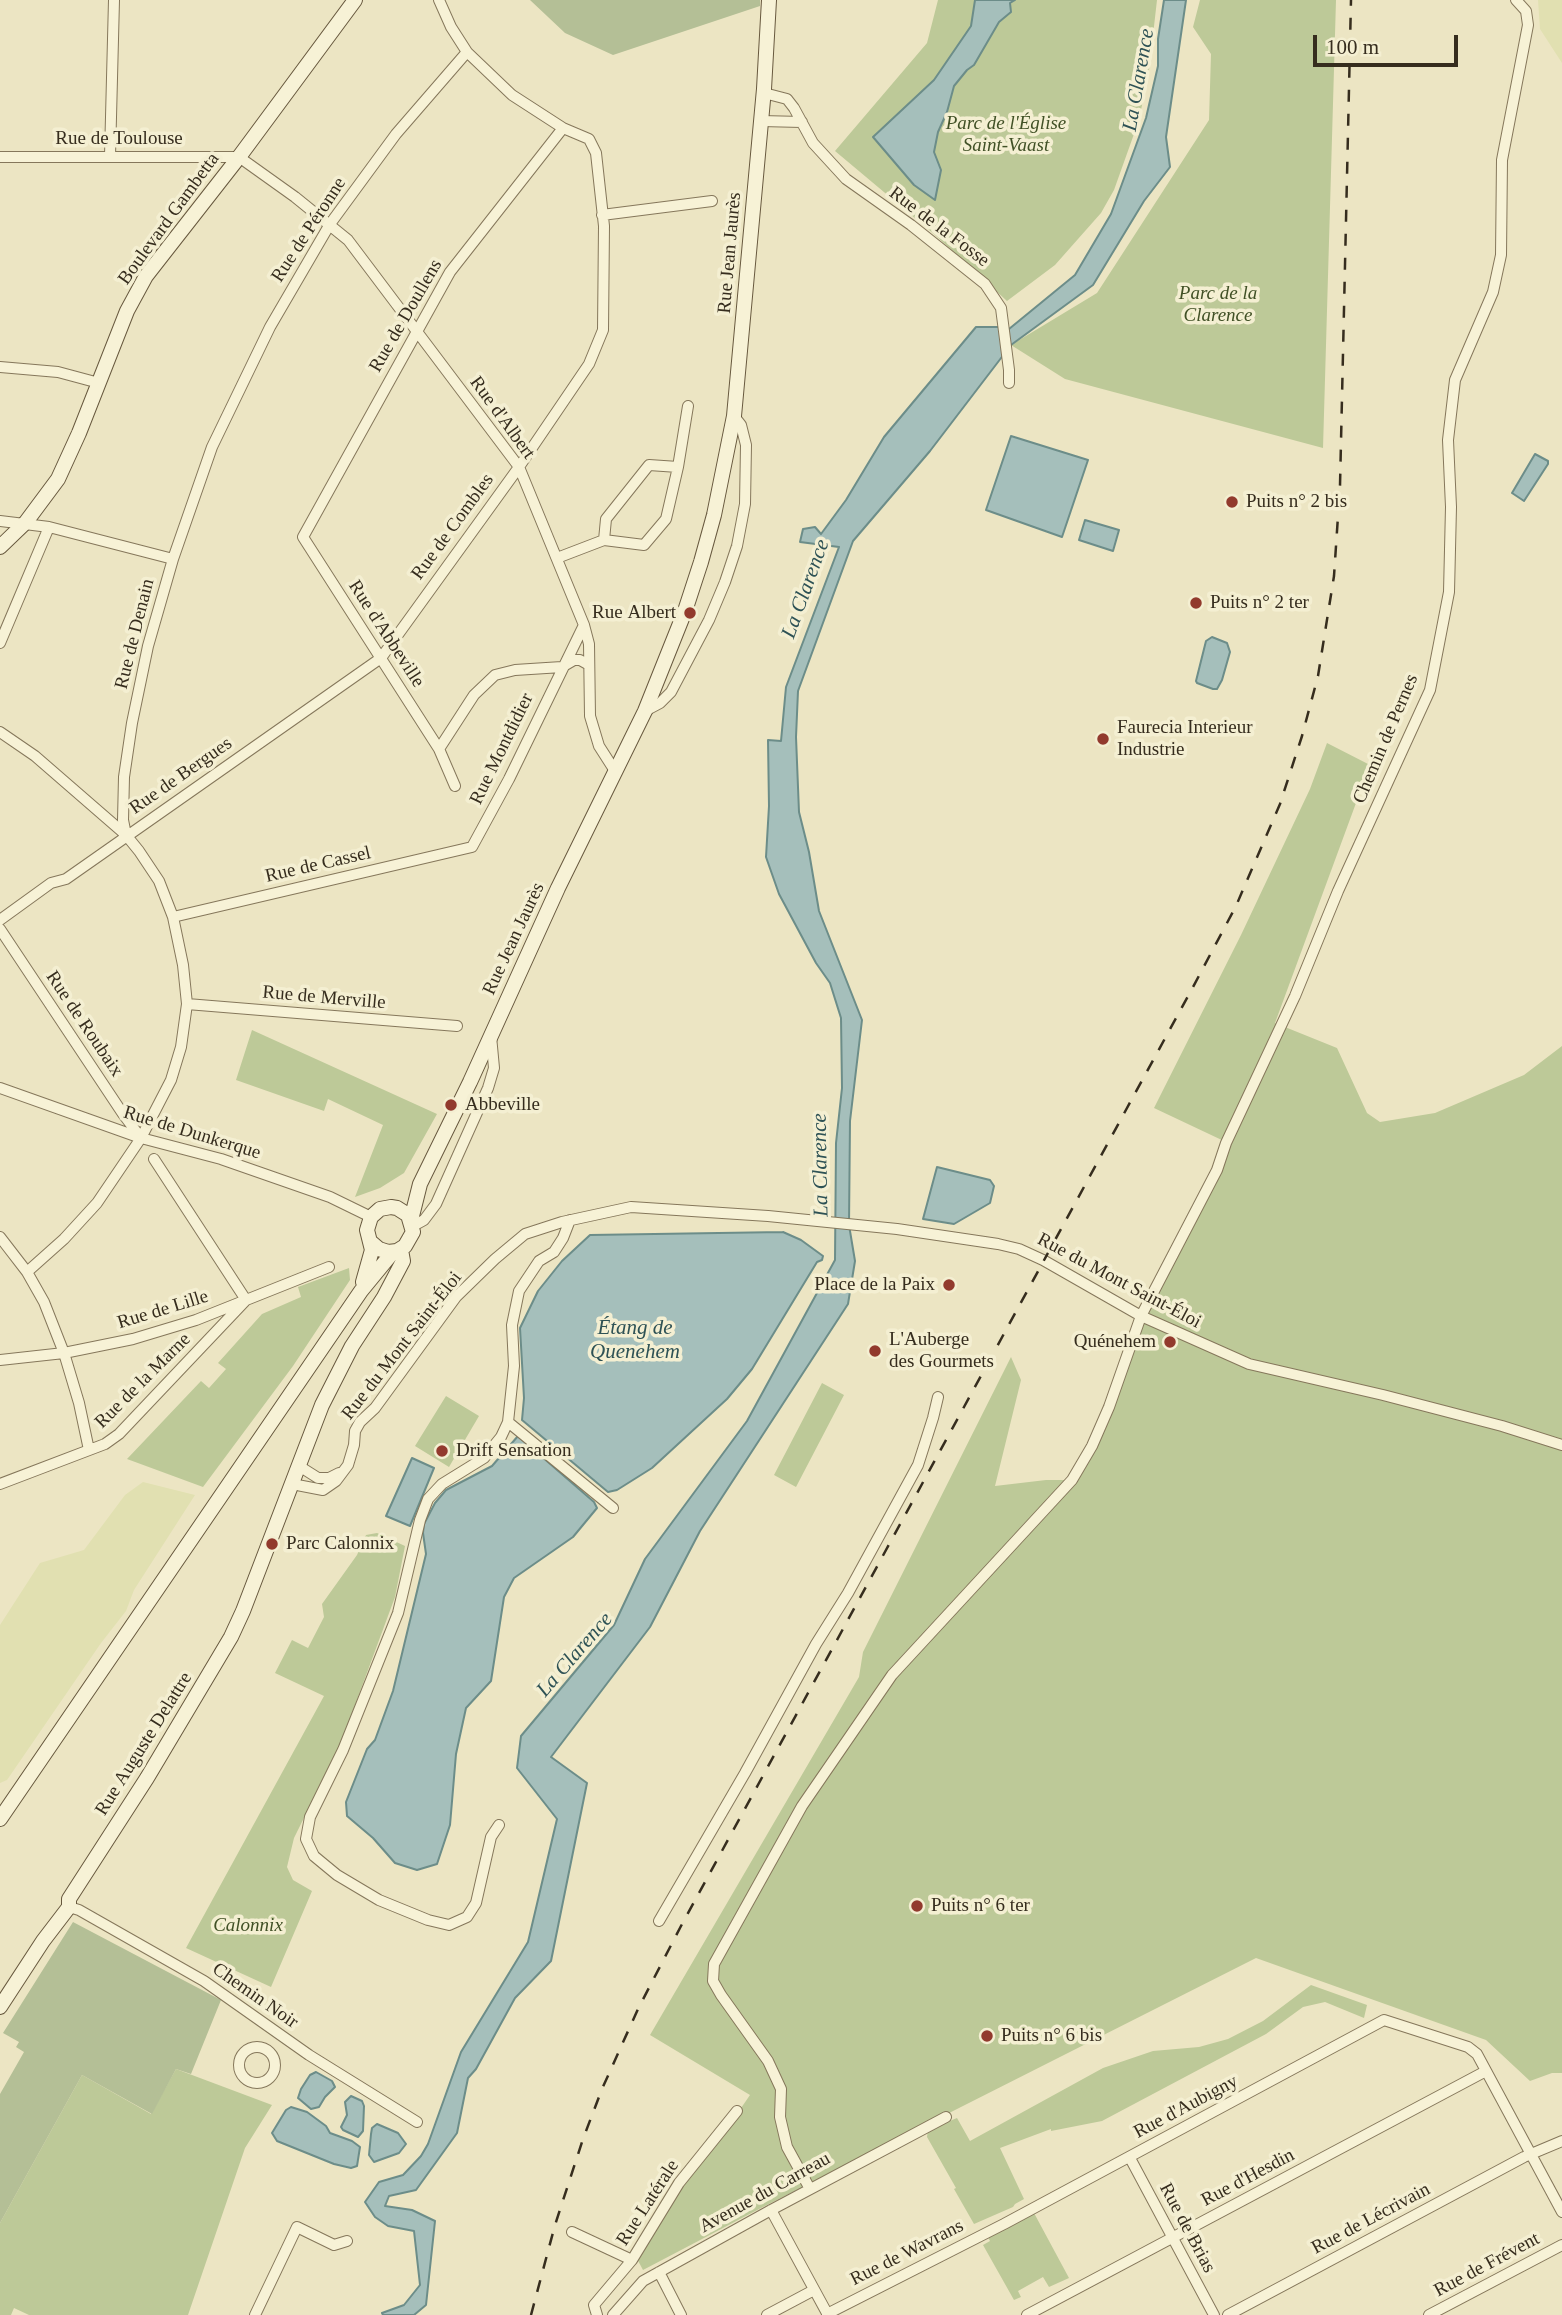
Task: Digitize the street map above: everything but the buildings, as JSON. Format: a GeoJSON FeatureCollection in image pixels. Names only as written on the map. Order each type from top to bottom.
{"type":"FeatureCollection","features":[{"type":"Feature","properties":{"kind":"main road","name":"Boulevard Gambetta"},"geometry":{"type":"LineString","coordinates":[[0,547],[26,522],[58,479],[127,311],[146,276],[239,157],[355,0]]}},
{"type":"Feature","properties":{"kind":"main road","name":"Rue Jean Jaurès"},"geometry":{"type":"LineString","coordinates":[[412,1223],[420,1184],[558,888],[645,711],[685,611],[701,562],[714,515],[734,416],[764,93],[769,0]]}},
{"type":"Feature","properties":{"kind":"main road","name":"Rue Jean Jaurès"},"geometry":{"type":"LineString","coordinates":[[391,1207],[420,1184]]}},
{"type":"Feature","properties":{"kind":"main road"},"geometry":{"type":"LineString","coordinates":[[0,1819],[361,1291],[412,1237],[412,1223],[403,1210],[391,1207],[380,1209],[371,1217],[367,1230],[372,1243],[370,1262],[361,1291]]}},
{"type":"Feature","properties":{"kind":"main road"},"geometry":{"type":"LineString","coordinates":[[372,1243],[383,1251],[397,1251]]}},
{"type":"Feature","properties":{"kind":"main road","name":"Rue Auguste Delattre"},"geometry":{"type":"LineString","coordinates":[[0,2007],[69,1907],[69,1899],[231,1637],[322,1405],[352,1346],[384,1297],[403,1261],[397,1251]]}},
{"type":"Feature","properties":{"kind":"street"},"geometry":{"type":"LineString","coordinates":[[110,156],[114,0]]}},
{"type":"Feature","properties":{"kind":"street"},"geometry":{"type":"LineString","coordinates":[[439,0],[451,27],[467,52],[512,95],[563,128]]}},
{"type":"Feature","properties":{"kind":"street","name":"Chemin de Pernes"},"geometry":{"type":"LineString","coordinates":[[810,2189],[787,2147],[780,2118],[781,2089],[768,2062],[713,1981],[713,1964],[802,1806],[892,1675],[1072,1480],[1092,1446],[1109,1407],[1141,1316],[1217,1170],[1226,1143],[1295,996],[1338,891],[1430,690],[1448,592],[1451,507],[1448,439],[1455,380],[1493,292],[1501,255],[1502,160],[1528,25],[1526,11],[1516,0]]}},
{"type":"Feature","properties":{"kind":"street","name":"Rue de Péronne"},"geometry":{"type":"LineString","coordinates":[[212,447],[270,327],[330,224],[396,134],[467,52]]}},
{"type":"Feature","properties":{"kind":"street","name":"Rue de la Fosse"},"geometry":{"type":"LineString","coordinates":[[764,93],[787,99],[813,143],[846,179],[911,225],[985,284],[1001,308],[1009,383]]}},
{"type":"Feature","properties":{"kind":"street"},"geometry":{"type":"LineString","coordinates":[[761,121],[802,122]]}},
{"type":"Feature","properties":{"kind":"street","name":"Rue de Combles"},"geometry":{"type":"LineString","coordinates":[[381,657],[519,467],[589,364],[603,330],[602,215],[596,153],[589,139],[563,128]]}},
{"type":"Feature","properties":{"kind":"street","name":"Rue de Doullens"},"geometry":{"type":"LineString","coordinates":[[303,537],[450,272],[563,128]]}},
{"type":"Feature","properties":{"kind":"street","name":"Rue de Toulouse"},"geometry":{"type":"LineString","coordinates":[[0,157],[239,157]]}},
{"type":"Feature","properties":{"kind":"street","name":"Rue d'Albert"},"geometry":{"type":"LineString","coordinates":[[239,157],[348,240],[519,467],[584,625],[589,645],[590,716],[599,746],[615,771]]}},
{"type":"Feature","properties":{"kind":"street"},"geometry":{"type":"LineString","coordinates":[[602,215],[712,201]]}},
{"type":"Feature","properties":{"kind":"street"},"geometry":{"type":"LineString","coordinates":[[0,367],[58,372],[99,383]]}},
{"type":"Feature","properties":{"kind":"street"},"geometry":{"type":"LineString","coordinates":[[557,558],[604,540],[644,545],[666,519],[688,406]]}},
{"type":"Feature","properties":{"kind":"street","name":"Rue Jean Jaurès"},"geometry":{"type":"LineString","coordinates":[[645,711],[660,703],[671,692],[709,620],[737,546],[745,504],[746,445],[741,425],[734,416]]}},
{"type":"Feature","properties":{"kind":"street","name":"Rue de Denain"},"geometry":{"type":"LineString","coordinates":[[126,835],[123,820],[124,777],[148,646],[173,559],[212,447]]}},
{"type":"Feature","properties":{"kind":"street"},"geometry":{"type":"LineString","coordinates":[[604,540],[606,519],[649,465],[677,467]]}},
{"type":"Feature","properties":{"kind":"street"},"geometry":{"type":"LineString","coordinates":[[0,521],[26,522],[49,527],[173,559]]}},
{"type":"Feature","properties":{"kind":"street"},"geometry":{"type":"LineString","coordinates":[[0,643],[49,527]]}},
{"type":"Feature","properties":{"kind":"street","name":"Rue d'Abbeville"},"geometry":{"type":"LineString","coordinates":[[303,537],[439,749],[455,786]]}},
{"type":"Feature","properties":{"kind":"street","name":"Rue Montdidier"},"geometry":{"type":"LineString","coordinates":[[472,847],[509,779],[584,625]]}},
{"type":"Feature","properties":{"kind":"street","name":"Rue de Bergues"},"geometry":{"type":"LineString","coordinates":[[0,920],[51,883],[66,880],[381,657]]}},
{"type":"Feature","properties":{"kind":"street"},"geometry":{"type":"LineString","coordinates":[[439,749],[474,695],[495,675],[515,670],[562,667],[574,660],[589,665]]}},
{"type":"Feature","properties":{"kind":"street"},"geometry":{"type":"LineString","coordinates":[[0,732],[35,756],[126,835],[139,851],[159,881],[173,917],[183,965],[187,1004],[181,1047],[171,1080],[141,1138],[97,1203],[64,1239],[27,1272]]}},
{"type":"Feature","properties":{"kind":"street","name":"Rue de Cassel"},"geometry":{"type":"LineString","coordinates":[[173,917],[472,847]]}},
{"type":"Feature","properties":{"kind":"street","name":"Rue de Roubaix"},"geometry":{"type":"LineString","coordinates":[[0,929],[141,1138]]}},
{"type":"Feature","properties":{"kind":"street","name":"Rue de Merville"},"geometry":{"type":"LineString","coordinates":[[187,1004],[457,1026]]}},
{"type":"Feature","properties":{"kind":"street"},"geometry":{"type":"LineString","coordinates":[[412,1223],[424,1220],[436,1203],[488,1088],[494,1068],[491,1036]]}},
{"type":"Feature","properties":{"kind":"street","name":"Rue de Dunkerque"},"geometry":{"type":"LineString","coordinates":[[0,1088],[141,1138],[221,1159],[330,1197],[371,1217]]}},
{"type":"Feature","properties":{"kind":"street"},"geometry":{"type":"LineString","coordinates":[[154,1159],[246,1300]]}},
{"type":"Feature","properties":{"kind":"street","name":"Rue du Mont Saint-Éloi"},"geometry":{"type":"LineString","coordinates":[[344,1470],[354,1446],[355,1431],[414,1357],[456,1297],[495,1258],[524,1234],[570,1220],[631,1207],[858,1225],[1019,1249],[1049,1263],[1141,1316],[1249,1364],[1503,1426],[1562,1445]]}},
{"type":"Feature","properties":{"kind":"street"},"geometry":{"type":"LineString","coordinates":[[499,1825],[491,1837],[476,1903],[467,1916],[450,1925],[428,1920],[379,1900],[337,1875],[314,1856],[306,1839],[310,1817],[343,1750],[398,1613],[420,1520],[428,1499],[442,1485],[484,1458],[501,1437],[508,1422],[514,1366],[512,1325],[519,1291],[539,1261],[554,1252],[570,1220]]}},
{"type":"Feature","properties":{"kind":"street"},"geometry":{"type":"LineString","coordinates":[[0,1237],[27,1272],[44,1302],[64,1353],[89,1450]]}},
{"type":"Feature","properties":{"kind":"street","name":"Rue de Lille"},"geometry":{"type":"LineString","coordinates":[[0,1360],[64,1353],[132,1339],[195,1320],[329,1267]]}},
{"type":"Feature","properties":{"kind":"street","name":"Rue de la Marne"},"geometry":{"type":"LineString","coordinates":[[0,1485],[105,1444],[120,1434],[246,1300]]}},
{"type":"Feature","properties":{"kind":"street"},"geometry":{"type":"LineString","coordinates":[[659,1921],[816,1644],[848,1593],[918,1465],[938,1397]]}},
{"type":"Feature","properties":{"kind":"street"},"geometry":{"type":"LineString","coordinates":[[508,1422],[613,1508]]}},
{"type":"Feature","properties":{"kind":"street"},"geometry":{"type":"LineString","coordinates":[[299,1466],[318,1478],[329,1478],[344,1470]]}},
{"type":"Feature","properties":{"kind":"street"},"geometry":{"type":"LineString","coordinates":[[292,1485],[323,1490],[336,1481],[344,1470]]}},
{"type":"Feature","properties":{"kind":"street","name":"Chemin Noir"},"geometry":{"type":"LineString","coordinates":[[69,1907],[79,1910],[204,1981],[275,2032],[417,2122]]}},
{"type":"Feature","properties":{"kind":"street","name":"Rue d'Aubigny"},"geometry":{"type":"LineString","coordinates":[[1004,2224],[1384,2020],[1468,2047],[1477,2054],[1486,2071]]}},
{"type":"Feature","properties":{"kind":"street"},"geometry":{"type":"LineString","coordinates":[[265,2048],[275,2032]]}},
{"type":"Feature","properties":{"kind":"street"},"geometry":{"type":"LineString","coordinates":[[1486,2071],[1562,2212]]}},
{"type":"Feature","properties":{"kind":"street","name":"Rue d'Hesdin"},"geometry":{"type":"LineString","coordinates":[[1027,2315],[1486,2071]]}},
{"type":"Feature","properties":{"kind":"street","name":"Rue Latérale"},"geometry":{"type":"LineString","coordinates":[[597,2315],[594,2305],[632,2260],[680,2183],[737,2110]]}},
{"type":"Feature","properties":{"kind":"street","name":"Avenue du Carreau"},"geometry":{"type":"LineString","coordinates":[[613,2315],[643,2281],[946,2117]]}},
{"type":"Feature","properties":{"kind":"street","name":"Rue de Lécrivain"},"geometry":{"type":"LineString","coordinates":[[1228,2315],[1562,2141]]}},
{"type":"Feature","properties":{"kind":"street","name":"Rue de Brias"},"geometry":{"type":"LineString","coordinates":[[1130,2158],[1214,2315]]}},
{"type":"Feature","properties":{"kind":"street"},"geometry":{"type":"LineString","coordinates":[[771,2210],[827,2314]]}},
{"type":"Feature","properties":{"kind":"street","name":"Rue de Wavrans"},"geometry":{"type":"LineString","coordinates":[[827,2314],[1004,2224]]}},
{"type":"Feature","properties":{"kind":"street"},"geometry":{"type":"LineString","coordinates":[[255,2315],[297,2227],[334,2245],[347,2241]]}},
{"type":"Feature","properties":{"kind":"street"},"geometry":{"type":"LineString","coordinates":[[572,2232],[632,2260]]}},
{"type":"Feature","properties":{"kind":"street","name":"Rue de Frévent"},"geometry":{"type":"LineString","coordinates":[[1429,2315],[1562,2245]]}},
{"type":"Feature","properties":{"kind":"street"},"geometry":{"type":"LineString","coordinates":[[659,2272],[681,2315]]}},
{"type":"Feature","properties":{"kind":"street"},"geometry":{"type":"LineString","coordinates":[[767,2315],[814,2290]]}},
{"type":"Feature","properties":{"kind":"green space"},"geometry":{"type":"Polygon","coordinates":[[[530,0],[760,0],[760,6],[613,55],[565,33],[530,0]]]}},
{"type":"Feature","properties":{"kind":"green space","name":"Parc de l'Église Saint-Vaast"},"geometry":{"type":"Polygon","coordinates":[[[938,0],[1157,0],[1149,70],[1139,120],[1114,190],[1101,213],[1055,265],[1007,301],[934,234],[835,151],[927,43],[938,0]]]}},
{"type":"Feature","properties":{"kind":"green space","name":"Parc de la Clarence"},"geometry":{"type":"Polygon","coordinates":[[[1200,0],[1336,0],[1323,448],[1065,379],[1011,345],[1097,293],[1209,120],[1211,54],[1193,27],[1200,0]]]}},
{"type":"Feature","properties":{"kind":"green space"},"geometry":{"type":"Polygon","coordinates":[[[1538,0],[1562,0],[1562,63],[1540,29],[1538,0]]]}},
{"type":"Feature","properties":{"kind":"green space"},"geometry":{"type":"Polygon","coordinates":[[[1327,743],[1370,765],[1275,1023],[1337,1048],[1367,1113],[1380,1122],[1435,1113],[1524,1075],[1562,1046],[1562,2073],[1552,2073],[1530,2081],[1486,2040],[1256,1958],[643,2270],[635,2255],[675,2182],[739,2111],[750,2095],[650,2035],[859,1677],[863,1652],[1011,1357],[1021,1380],[995,1486],[1072,1480],[1092,1446],[1141,1316],[1226,1142],[1154,1108],[1241,935],[1310,789],[1327,743]]]}},
{"type":"Feature","properties":{"kind":"green space"},"geometry":{"type":"Polygon","coordinates":[[[252,1030],[437,1114],[404,1173],[380,1188],[355,1197],[383,1125],[328,1099],[324,1111],[236,1080],[252,1030]]]}},
{"type":"Feature","properties":{"kind":"green space"},"geometry":{"type":"Polygon","coordinates":[[[349,1268],[350,1280],[293,1366],[203,1487],[127,1459],[201,1381],[209,1388],[226,1369],[218,1363],[262,1314],[301,1297],[298,1287],[349,1268]]]}},
{"type":"Feature","properties":{"kind":"green space"},"geometry":{"type":"Polygon","coordinates":[[[822,1383],[844,1395],[796,1487],[774,1475],[822,1383]]]}},
{"type":"Feature","properties":{"kind":"green space"},"geometry":{"type":"Polygon","coordinates":[[[446,1396],[479,1416],[449,1467],[415,1446],[446,1396]]]}},
{"type":"Feature","properties":{"kind":"green space"},"geometry":{"type":"Polygon","coordinates":[[[143,1482],[195,1495],[134,1590],[126,1611],[7,1780],[0,1783],[0,1625],[40,1563],[84,1550],[125,1495],[143,1482]]]}},
{"type":"Feature","properties":{"kind":"green space","name":"Calonnix"},"geometry":{"type":"Polygon","coordinates":[[[377,1533],[405,1546],[395,1597],[341,1743],[294,1838],[287,1867],[293,1880],[312,1891],[271,1987],[186,1948],[324,1696],[275,1673],[292,1640],[308,1648],[324,1617],[322,1604],[357,1555],[366,1535],[377,1533]]]}},
{"type":"Feature","properties":{"kind":"green space"},"geometry":{"type":"Polygon","coordinates":[[[73,1922],[221,2000],[191,2074],[176,2069],[152,2114],[82,2075],[0,2223],[0,2094],[24,2052],[16,2047],[19,2042],[3,2033],[73,1922]]]}},
{"type":"Feature","properties":{"kind":"green space"},"geometry":{"type":"Polygon","coordinates":[[[1311,1985],[1367,2005],[1364,2018],[1325,2002],[1303,2007],[1266,2034],[1102,2121],[1051,2129],[1000,2148],[1024,2199],[1013,2207],[974,2224],[927,2137],[928,2130],[957,2118],[970,2141],[1103,2068],[1153,2051],[1199,2047],[1228,2039],[1263,2021],[1311,1985]]]}},
{"type":"Feature","properties":{"kind":"green space"},"geometry":{"type":"Polygon","coordinates":[[[176,2069],[272,2105],[245,2148],[188,2315],[29,2315],[14,2308],[11,2315],[0,2315],[0,2223],[82,2075],[151,2114],[176,2069]]]}},
{"type":"Feature","properties":{"kind":"green space"},"geometry":{"type":"Polygon","coordinates":[[[1034,2213],[1069,2278],[1049,2287],[1043,2277],[1018,2291],[1021,2297],[1014,2300],[983,2245],[990,2241],[987,2235],[1034,2213]]]}},
{"type":"Feature","properties":{"kind":"water"},"geometry":{"type":"Polygon","coordinates":[[[975,0],[1015,0],[1010,3],[1011,12],[999,22],[974,65],[954,86],[934,152],[941,170],[935,200],[914,185],[873,137],[934,80],[971,26],[975,0]]]}},
{"type":"Feature","properties":{"kind":"water"},"geometry":{"type":"Polygon","coordinates":[[[1164,0],[1186,0],[1166,137],[1170,167],[1144,201],[1093,285],[1011,345],[930,451],[853,541],[798,691],[796,737],[799,812],[819,911],[862,1020],[850,1121],[849,1225],[855,1261],[848,1304],[700,1531],[650,1627],[551,1757],[587,1783],[551,1961],[515,1998],[476,2069],[468,2078],[457,2133],[416,2190],[389,2196],[385,2206],[412,2210],[435,2221],[426,2305],[414,2315],[383,2315],[382,2313],[404,2305],[420,2285],[414,2231],[388,2226],[375,2217],[365,2202],[379,2182],[403,2175],[421,2156],[428,2144],[461,2052],[528,1942],[557,1819],[517,1768],[521,1736],[614,1625],[645,1559],[747,1421],[835,1260],[836,1143],[842,1088],[841,1018],[830,983],[816,963],[779,894],[766,857],[769,806],[768,740],[781,741],[786,687],[839,547],[800,542],[803,529],[815,527],[821,534],[846,500],[884,437],[976,327],[1009,329],[1075,275],[1111,214],[1146,118],[1158,66],[1158,39],[1164,0]]]}},
{"type":"Feature","properties":{"kind":"water"},"geometry":{"type":"Polygon","coordinates":[[[1011,436],[1088,460],[1062,537],[986,510],[1011,436]]]}},
{"type":"Feature","properties":{"kind":"water"},"geometry":{"type":"Polygon","coordinates":[[[1535,454],[1548,461],[1548,464],[1524,501],[1512,493],[1535,454]]]}},
{"type":"Feature","properties":{"kind":"water"},"geometry":{"type":"Polygon","coordinates":[[[1085,520],[1119,530],[1113,551],[1079,540],[1085,520]]]}},
{"type":"Feature","properties":{"kind":"water"},"geometry":{"type":"Polygon","coordinates":[[[1212,637],[1227,643],[1230,652],[1217,689],[1196,681],[1206,641],[1212,637]]]}},
{"type":"Feature","properties":{"kind":"water"},"geometry":{"type":"Polygon","coordinates":[[[937,1167],[990,1180],[994,1186],[990,1203],[954,1224],[923,1219],[937,1167]]]}},
{"type":"Feature","properties":{"kind":"water","name":"Étang de Quenehem"},"geometry":{"type":"Polygon","coordinates":[[[783,1232],[801,1240],[823,1256],[822,1260],[817,1262],[752,1369],[727,1399],[652,1468],[617,1490],[608,1492],[522,1420],[524,1398],[520,1328],[538,1291],[562,1261],[590,1235],[783,1232]]]}},
{"type":"Feature","properties":{"kind":"water"},"geometry":{"type":"Polygon","coordinates":[[[518,1436],[594,1502],[597,1508],[573,1537],[514,1578],[504,1597],[491,1681],[466,1708],[456,1754],[450,1825],[437,1864],[417,1870],[395,1863],[373,1838],[347,1816],[346,1802],[367,1749],[375,1740],[393,1691],[426,1554],[424,1524],[435,1503],[446,1490],[492,1466],[518,1436]]]}},
{"type":"Feature","properties":{"kind":"water"},"geometry":{"type":"Polygon","coordinates":[[[412,1458],[434,1468],[410,1526],[386,1516],[412,1458]]]}},
{"type":"Feature","properties":{"kind":"water"},"geometry":{"type":"Polygon","coordinates":[[[316,2072],[332,2081],[335,2087],[319,2107],[311,2109],[298,2098],[310,2075],[316,2072]]]}},
{"type":"Feature","properties":{"kind":"water"},"geometry":{"type":"Polygon","coordinates":[[[351,2096],[362,2101],[364,2106],[363,2131],[358,2137],[341,2127],[347,2115],[345,2102],[351,2096]]]}},
{"type":"Feature","properties":{"kind":"water"},"geometry":{"type":"Polygon","coordinates":[[[291,2107],[307,2112],[326,2126],[330,2133],[360,2147],[357,2166],[351,2168],[334,2164],[277,2141],[272,2133],[286,2110],[291,2107]]]}},
{"type":"Feature","properties":{"kind":"water"},"geometry":{"type":"Polygon","coordinates":[[[377,2124],[398,2133],[406,2144],[399,2153],[374,2162],[369,2155],[372,2128],[377,2124]]]}},
{"type":"Feature","properties":{"kind":"railway"},"geometry":{"type":"LineString","coordinates":[[531,2315],[555,2225],[583,2139],[638,2009],[1193,987],[1236,906],[1280,804],[1318,676],[1334,576],[1340,486],[1351,0]]}},
{"type":"Feature","properties":{"kind":"place","name":"Puits n° 2 bis"},"geometry":{"type":"Point","coordinates":[1232,502]}},
{"type":"Feature","properties":{"kind":"place","name":"Puits n° 2 ter"},"geometry":{"type":"Point","coordinates":[1196,603]}},
{"type":"Feature","properties":{"kind":"place","name":"Rue Albert"},"geometry":{"type":"Point","coordinates":[690,613]}},
{"type":"Feature","properties":{"kind":"place","name":"Faurecia Interieur Industrie"},"geometry":{"type":"Point","coordinates":[1103,739]}},
{"type":"Feature","properties":{"kind":"place","name":"Abbeville"},"geometry":{"type":"Point","coordinates":[451,1105]}},
{"type":"Feature","properties":{"kind":"place","name":"Place de la Paix"},"geometry":{"type":"Point","coordinates":[949,1285]}},
{"type":"Feature","properties":{"kind":"place","name":"Quénehem"},"geometry":{"type":"Point","coordinates":[1170,1342]}},
{"type":"Feature","properties":{"kind":"place","name":"L'Auberge des Gourmets"},"geometry":{"type":"Point","coordinates":[875,1351]}},
{"type":"Feature","properties":{"kind":"place","name":"Drift Sensation"},"geometry":{"type":"Point","coordinates":[442,1451]}},
{"type":"Feature","properties":{"kind":"place","name":"Parc Calonnix"},"geometry":{"type":"Point","coordinates":[272,1544]}},
{"type":"Feature","properties":{"kind":"place","name":"Puits n° 6 ter"},"geometry":{"type":"Point","coordinates":[917,1906]}},
{"type":"Feature","properties":{"kind":"place","name":"Puits n° 6 bis"},"geometry":{"type":"Point","coordinates":[987,2036]}},
{"type":"Feature","properties":{"kind":"water label","name":"La Clarence"},"geometry":{"type":"Point","coordinates":[1139,80]}},
{"type":"Feature","properties":{"kind":"water label","name":"La Clarence"},"geometry":{"type":"Point","coordinates":[806,589]}},
{"type":"Feature","properties":{"kind":"water label","name":"La Clarence"},"geometry":{"type":"Point","coordinates":[821,1165]}},
{"type":"Feature","properties":{"kind":"water label","name":"La Clarence"},"geometry":{"type":"Point","coordinates":[575,1655]}}]}
